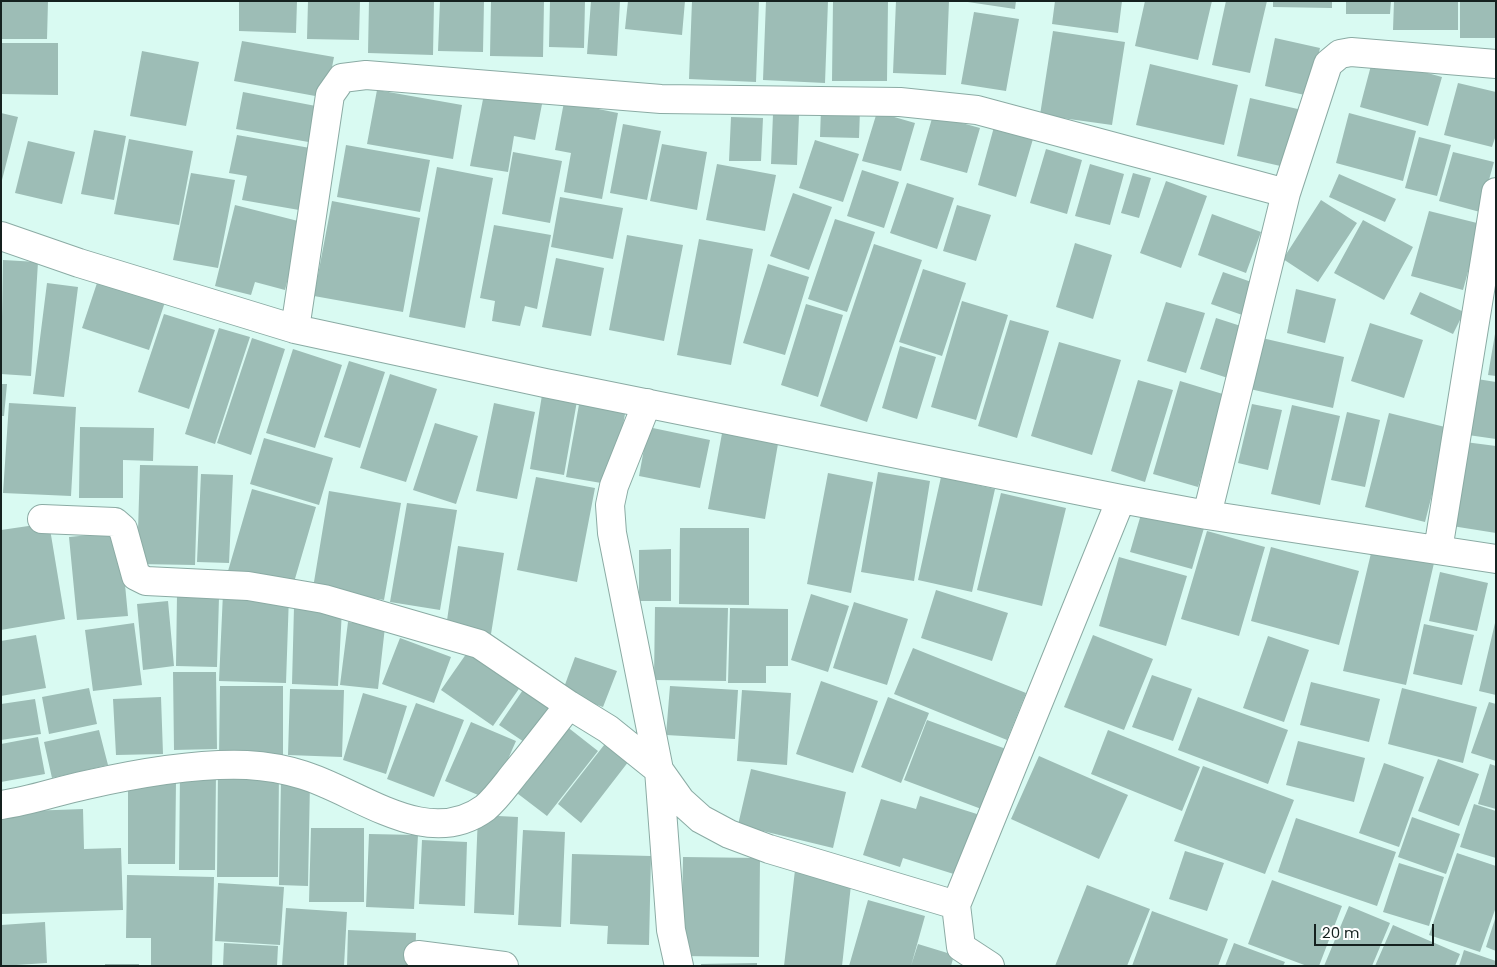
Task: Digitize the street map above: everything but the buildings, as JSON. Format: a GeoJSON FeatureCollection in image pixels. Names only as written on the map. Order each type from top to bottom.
{"type":"FeatureCollection","features":[{"type":"Feature","properties":{"kind":"street"},"geometry":{"type":"LineString","coordinates":[[1207,515],[1286,193],[1328,64],[1340,54],[1351,52],[1496,64]]}},
{"type":"Feature","properties":{"kind":"street"},"geometry":{"type":"LineString","coordinates":[[296,329],[330,94],[342,78],[352,76],[366,75],[661,99],[900,102],[978,110],[1286,193]]}},
{"type":"Feature","properties":{"kind":"street"},"geometry":{"type":"LineString","coordinates":[[1438,550],[1496,192]]}},
{"type":"Feature","properties":{"kind":"street"},"geometry":{"type":"LineString","coordinates":[[1,236],[79,264],[296,329],[647,404],[1121,499],[1207,515],[1496,559]]}},
{"type":"Feature","properties":{"kind":"street"},"geometry":{"type":"LineString","coordinates":[[647,404],[614,486],[610,505],[612,534],[659,770],[671,930],[679,966]]}},
{"type":"Feature","properties":{"kind":"street"},"geometry":{"type":"LineString","coordinates":[[990,966],[961,947],[956,905],[1121,499]]}},
{"type":"Feature","properties":{"kind":"street"},"geometry":{"type":"LineString","coordinates":[[42,519],[115,522],[123,529],[136,576],[146,581],[248,586],[324,599],[479,644],[608,729],[659,770],[681,801],[701,819],[729,834],[769,849],[956,905]]}},
{"type":"Feature","properties":{"kind":"street"},"geometry":{"type":"LineString","coordinates":[[1,805],[31,801],[86,785],[179,769],[248,765],[303,775],[391,814],[422,821],[448,822],[470,817],[485,807],[502,790],[569,705]]}},
{"type":"Feature","properties":{"kind":"street"},"geometry":{"type":"LineString","coordinates":[[418,955],[504,966]]}}]}
